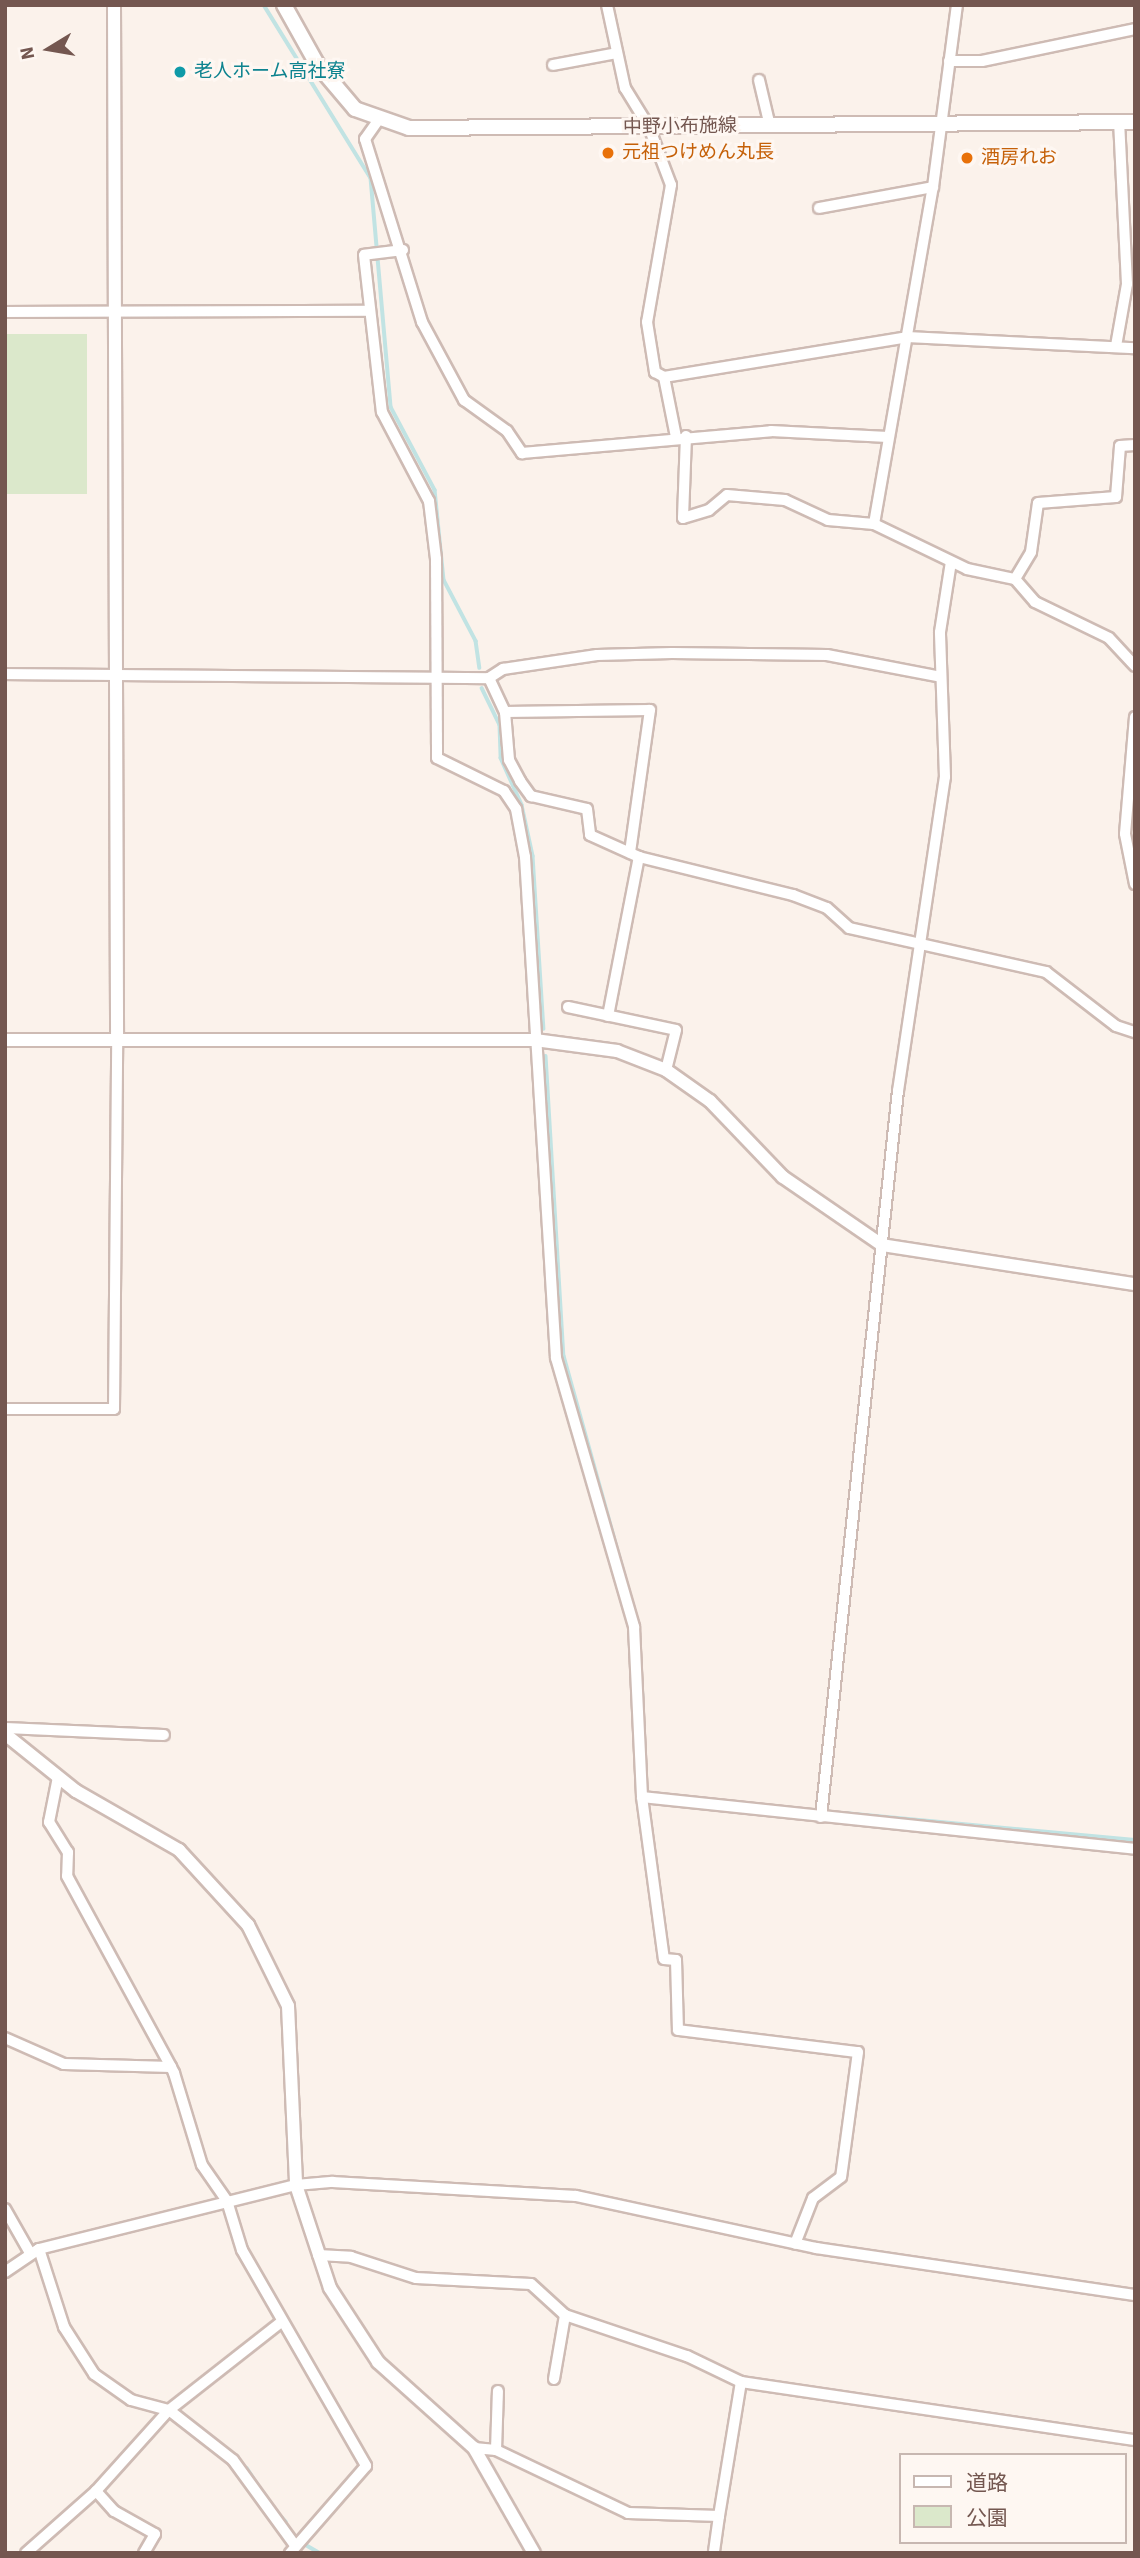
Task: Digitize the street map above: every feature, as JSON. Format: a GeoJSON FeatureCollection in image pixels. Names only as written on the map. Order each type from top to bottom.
{"type":"FeatureCollection","features":[{"type":"Feature","properties":{"kind":"main road","name":"中野小布施線"},"geometry":{"type":"LineString","coordinates":[[284,5],[339,94],[377,121],[409,128],[1135,122]]}},
{"type":"Feature","properties":{"kind":"street"},"geometry":{"type":"LineString","coordinates":[[5,1409],[114,1409],[119,673],[114,5]]}},
{"type":"Feature","properties":{"kind":"street"},"geometry":{"type":"LineString","coordinates":[[607,5],[625,88],[649,127],[671,185],[647,322],[655,372],[664,377],[907,337],[1135,348]]}},
{"type":"Feature","properties":{"kind":"street"},"geometry":{"type":"LineString","coordinates":[[874,524],[943,125],[957,5]]}},
{"type":"Feature","properties":{"kind":"street"},"geometry":{"type":"LineString","coordinates":[[949,61],[982,61],[1135,29]]}},
{"type":"Feature","properties":{"kind":"street"},"geometry":{"type":"LineString","coordinates":[[554,65],[617,53]]}},
{"type":"Feature","properties":{"kind":"street"},"geometry":{"type":"LineString","coordinates":[[759,80],[770,126]]}},
{"type":"Feature","properties":{"kind":"street"},"geometry":{"type":"LineString","coordinates":[[377,121],[365,139],[403,250],[422,322],[464,400],[506,431],[523,453],[772,430],[888,437]]}},
{"type":"Feature","properties":{"kind":"street"},"geometry":{"type":"LineString","coordinates":[[1116,346],[1127,284],[1119,122]]}},
{"type":"Feature","properties":{"kind":"street"},"geometry":{"type":"LineString","coordinates":[[819,208],[933,187]]}},
{"type":"Feature","properties":{"kind":"street"},"geometry":{"type":"LineString","coordinates":[[1122,214],[1135,214]]}},
{"type":"Feature","properties":{"kind":"street"},"geometry":{"type":"LineString","coordinates":[[403,250],[364,255],[382,412],[429,500],[437,677],[437,758],[504,791],[516,809],[535,1040],[556,1358],[634,1627],[642,1797],[664,1959],[676,1960],[678,2029],[858,2052],[841,2177],[813,2198],[795,2244]]}},
{"type":"Feature","properties":{"kind":"street"},"geometry":{"type":"LineString","coordinates":[[5,312],[369,311]]}},
{"type":"Feature","properties":{"kind":"street"},"geometry":{"type":"LineString","coordinates":[[664,377],[681,437],[684,518],[709,510],[727,495],[785,500],[828,520],[874,524],[951,562],[1015,579],[1035,602],[1109,638],[1135,666]]}},
{"type":"Feature","properties":{"kind":"street"},"geometry":{"type":"LineString","coordinates":[[1015,579],[1031,552],[1038,503],[1116,497],[1121,446],[1135,445]]}},
{"type":"Feature","properties":{"kind":"street"},"geometry":{"type":"LineString","coordinates":[[821,1817],[881,1245],[920,943],[945,777],[941,677],[951,562]]}},
{"type":"Feature","properties":{"kind":"street"},"geometry":{"type":"LineString","coordinates":[[5,674],[489,678],[503,669],[597,655],[671,653],[827,655],[941,677]]}},
{"type":"Feature","properties":{"kind":"street"},"geometry":{"type":"LineString","coordinates":[[489,678],[505,712],[509,760],[531,796],[587,809],[590,835],[635,855],[793,895],[827,908],[849,928],[1046,972],[1116,1026],[1135,1032]]}},
{"type":"Feature","properties":{"kind":"street"},"geometry":{"type":"LineString","coordinates":[[505,712],[650,710],[635,855],[608,1016]]}},
{"type":"Feature","properties":{"kind":"street"},"geometry":{"type":"LineString","coordinates":[[1135,717],[1125,834],[1135,884]]}},
{"type":"Feature","properties":{"kind":"street"},"geometry":{"type":"LineString","coordinates":[[568,1007],[676,1030],[666,1070]]}},
{"type":"Feature","properties":{"kind":"street"},"geometry":{"type":"LineString","coordinates":[[5,1040],[535,1040],[617,1051],[666,1070],[710,1101],[793,1185],[881,1245],[1135,1284]]}},
{"type":"Feature","properties":{"kind":"street"},"geometry":{"type":"LineString","coordinates":[[5,1728],[164,1735]]}},
{"type":"Feature","properties":{"kind":"street"},"geometry":{"type":"LineString","coordinates":[[5,1734],[58,1777],[179,1850],[204,1871],[270,1960],[292,2026],[296,2185],[330,2288],[378,2362],[474,2448],[534,2553]]}},
{"type":"Feature","properties":{"kind":"street"},"geometry":{"type":"LineString","coordinates":[[5,2208],[34,2251],[75,2351],[94,2374],[131,2400],[169,2410],[233,2460],[292,2548],[366,2466],[281,2323],[242,2250],[227,2201],[202,2165],[171,2067],[67,1876],[68,1852],[49,1822],[58,1777]]}},
{"type":"Feature","properties":{"kind":"street"},"geometry":{"type":"LineString","coordinates":[[642,1797],[1135,1849]]}},
{"type":"Feature","properties":{"kind":"street"},"geometry":{"type":"LineString","coordinates":[[5,2038],[64,2064],[171,2067]]}},
{"type":"Feature","properties":{"kind":"street"},"geometry":{"type":"LineString","coordinates":[[5,2272],[34,2251],[296,2185],[576,2196],[795,2244],[1135,2295]]}},
{"type":"Feature","properties":{"kind":"street"},"geometry":{"type":"LineString","coordinates":[[318,2255],[351,2257],[416,2278],[531,2284],[565,2315],[687,2356],[741,2382],[1135,2440]]}},
{"type":"Feature","properties":{"kind":"street"},"geometry":{"type":"LineString","coordinates":[[554,2379],[565,2315]]}},
{"type":"Feature","properties":{"kind":"street"},"geometry":{"type":"LineString","coordinates":[[26,2553],[96,2491],[169,2410],[281,2323]]}},
{"type":"Feature","properties":{"kind":"street"},"geometry":{"type":"LineString","coordinates":[[714,2553],[741,2382]]}},
{"type":"Feature","properties":{"kind":"street"},"geometry":{"type":"LineString","coordinates":[[496,2450],[498,2391]]}},
{"type":"Feature","properties":{"kind":"street"},"geometry":{"type":"LineString","coordinates":[[474,2448],[496,2450],[628,2513],[719,2516]]}},
{"type":"Feature","properties":{"kind":"street"},"geometry":{"type":"LineString","coordinates":[[96,2491],[114,2511],[155,2534],[144,2553]]}},
{"type":"Feature","properties":{"kind":"green space"},"geometry":{"type":"Polygon","coordinates":[[[5,334],[87,334],[87,494],[5,494],[5,334]]]}},
{"type":"Feature","properties":{"kind":"waterway"},"geometry":{"type":"LineString","coordinates":[[264,5],[371,178],[391,407],[435,490],[444,580],[476,641],[480,668]]}},
{"type":"Feature","properties":{"kind":"waterway"},"geometry":{"type":"LineString","coordinates":[[482,688],[500,725],[501,758],[522,805],[533,856],[544,1029]]}},
{"type":"Feature","properties":{"kind":"waterway"},"geometry":{"type":"LineString","coordinates":[[546,1056],[564,1356],[631,1597]]}},
{"type":"Feature","properties":{"kind":"waterway"},"geometry":{"type":"LineString","coordinates":[[638,1625],[643,1698]]}},
{"type":"Feature","properties":{"kind":"waterway"},"geometry":{"type":"LineString","coordinates":[[844,1813],[1135,1840]]}},
{"type":"Feature","properties":{"kind":"waterway"},"geometry":{"type":"LineString","coordinates":[[247,2468],[263,2493]]}},
{"type":"Feature","properties":{"kind":"waterway"},"geometry":{"type":"LineString","coordinates":[[275,2510],[286,2522]]}},
{"type":"Feature","properties":{"kind":"waterway"},"geometry":{"type":"LineString","coordinates":[[306,2545],[320,2553]]}},
{"type":"Feature","properties":{"kind":"place","name":"老人ホーム高社寮"},"geometry":{"type":"Point","coordinates":[180,72]}},
{"type":"Feature","properties":{"kind":"place","name":"元祖つけめん丸長"},"geometry":{"type":"Point","coordinates":[608,153]}},
{"type":"Feature","properties":{"kind":"place","name":"酒房れお"},"geometry":{"type":"Point","coordinates":[967,158]}}]}
